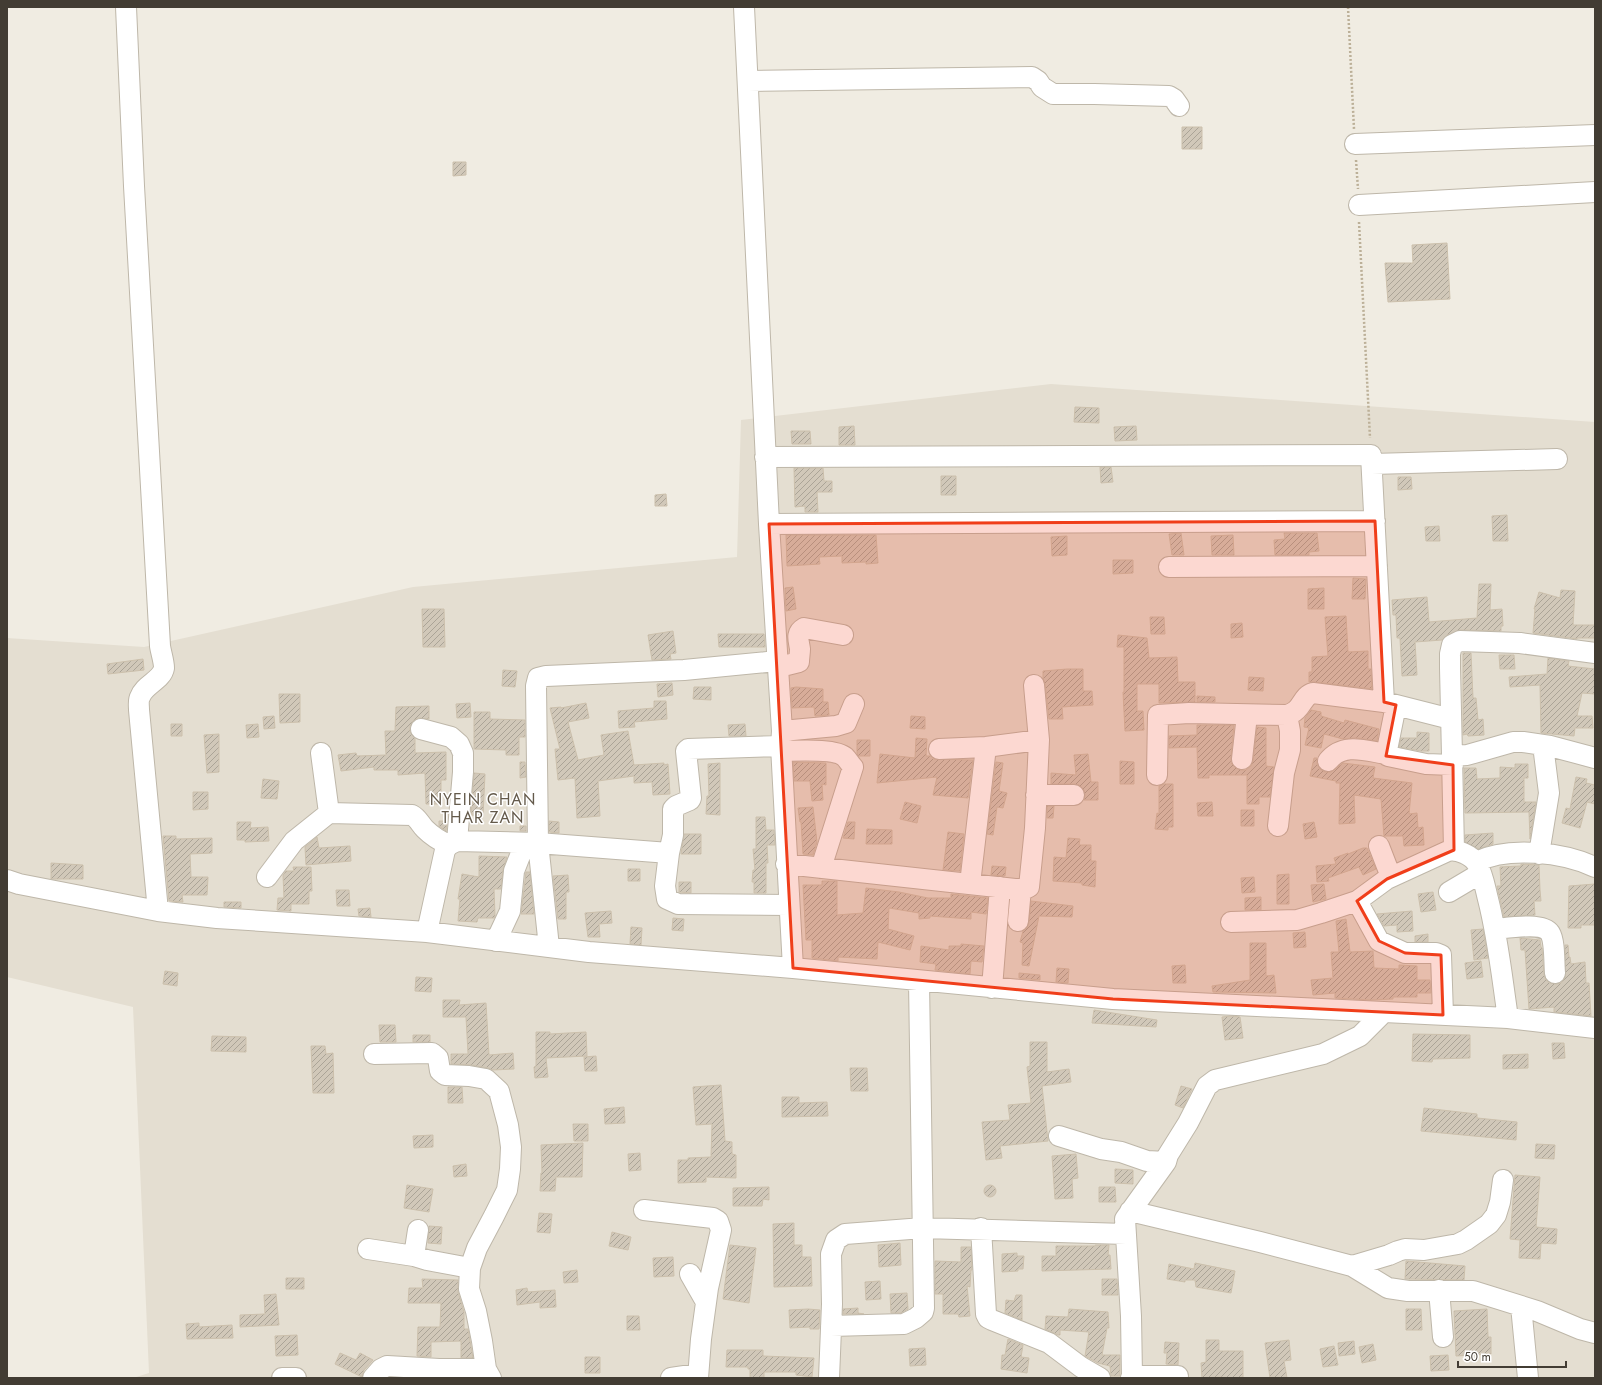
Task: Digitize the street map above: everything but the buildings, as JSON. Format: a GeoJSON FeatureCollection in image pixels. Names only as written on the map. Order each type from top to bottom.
{"type":"FeatureCollection","features":[{"type":"Feature","properties":{"kind":"street"},"geometry":{"type":"LineString","coordinates":[[126,7],[134,186],[160,646],[164,670],[161,675],[146,687],[140,697],[139,710],[158,911]]}},
{"type":"Feature","properties":{"kind":"street"},"geometry":{"type":"LineString","coordinates":[[744,7],[765,457],[777,661],[786,864],[793,968]]}},
{"type":"Feature","properties":{"kind":"street"},"geometry":{"type":"LineString","coordinates":[[748,81],[1032,77],[1038,81],[1042,87],[1054,94],[1168,96],[1174,99],[1179,106]]}},
{"type":"Feature","properties":{"kind":"street"},"geometry":{"type":"LineString","coordinates":[[1355,144],[1595,134]]}},
{"type":"Feature","properties":{"kind":"street"},"geometry":{"type":"LineString","coordinates":[[1359,206],[1595,192]]}},
{"type":"Feature","properties":{"kind":"street"},"geometry":{"type":"LineString","coordinates":[[765,457],[1557,460]]}},
{"type":"Feature","properties":{"kind":"street"},"geometry":{"type":"LineString","coordinates":[[1372,459],[1377,566],[1390,704],[1387,754]]}},
{"type":"Feature","properties":{"kind":"street"},"geometry":{"type":"LineString","coordinates":[[769,524],[1375,521]]}},
{"type":"Feature","properties":{"kind":"street"},"geometry":{"type":"LineString","coordinates":[[1169,567],[1377,566]]}},
{"type":"Feature","properties":{"kind":"street"},"geometry":{"type":"LineString","coordinates":[[549,947],[532,843],[536,686],[538,678],[546,676],[684,670],[777,661],[787,665],[799,662],[800,651],[798,635],[800,630],[804,628],[843,635]]}},
{"type":"Feature","properties":{"kind":"street"},"geometry":{"type":"LineString","coordinates":[[1454,850],[1450,654],[1452,645],[1460,641],[1520,643],[1595,653]]}},
{"type":"Feature","properties":{"kind":"street"},"geometry":{"type":"LineString","coordinates":[[786,864],[1021,889],[1029,887],[1035,828],[1038,740],[1034,685]]}},
{"type":"Feature","properties":{"kind":"street"},"geometry":{"type":"LineString","coordinates":[[1157,774],[1158,715],[1189,713],[1287,715],[1294,713],[1309,694],[1313,693],[1390,704],[1452,719]]}},
{"type":"Feature","properties":{"kind":"street"},"geometry":{"type":"LineString","coordinates":[[789,905],[678,904],[667,899],[666,886],[672,835],[673,809],[691,798],[686,751],[688,749],[781,743],[846,724],[854,704]]}},
{"type":"Feature","properties":{"kind":"street"},"geometry":{"type":"LineString","coordinates":[[1242,759],[1247,715]]}},
{"type":"Feature","properties":{"kind":"street"},"geometry":{"type":"LineString","coordinates":[[1278,826],[1284,773],[1290,750],[1290,731],[1287,715]]}},
{"type":"Feature","properties":{"kind":"street"},"geometry":{"type":"LineString","coordinates":[[421,729],[451,737],[459,744],[463,753],[463,772],[453,843],[445,850],[427,932]]}},
{"type":"Feature","properties":{"kind":"street"},"geometry":{"type":"LineString","coordinates":[[939,749],[986,747],[1038,740]]}},
{"type":"Feature","properties":{"kind":"street"},"geometry":{"type":"LineString","coordinates":[[1328,761],[1333,755],[1346,749],[1387,754],[1392,758],[1426,764],[1453,761],[1467,755],[1512,742],[1543,745],[1595,758]]}},
{"type":"Feature","properties":{"kind":"street"},"geometry":{"type":"LineString","coordinates":[[781,743],[840,754],[846,757],[853,767],[821,868]]}},
{"type":"Feature","properties":{"kind":"street"},"geometry":{"type":"LineString","coordinates":[[1539,854],[1550,793],[1543,745]]}},
{"type":"Feature","properties":{"kind":"street"},"geometry":{"type":"LineString","coordinates":[[970,884],[986,747]]}},
{"type":"Feature","properties":{"kind":"street"},"geometry":{"type":"LineString","coordinates":[[321,753],[329,813]]}},
{"type":"Feature","properties":{"kind":"street"},"geometry":{"type":"LineString","coordinates":[[1036,795],[1074,795]]}},
{"type":"Feature","properties":{"kind":"street"},"geometry":{"type":"LineString","coordinates":[[267,877],[294,841],[329,813],[412,815],[416,817],[425,829],[435,838],[453,843],[532,843],[669,854]]}},
{"type":"Feature","properties":{"kind":"street"},"geometry":{"type":"LineString","coordinates":[[496,941],[510,911],[514,871],[532,843]]}},
{"type":"Feature","properties":{"kind":"street"},"geometry":{"type":"LineString","coordinates":[[1379,846],[1391,877]]}},
{"type":"Feature","properties":{"kind":"street"},"geometry":{"type":"LineString","coordinates":[[1231,922],[1297,920],[1357,901],[1391,877],[1448,851],[1454,850],[1462,852],[1479,867],[1495,929],[1508,1018]]}},
{"type":"Feature","properties":{"kind":"street"},"geometry":{"type":"LineString","coordinates":[[1449,892],[1494,855],[1508,853],[1562,856],[1595,867]]}},
{"type":"Feature","properties":{"kind":"street"},"geometry":{"type":"LineString","coordinates":[[7,880],[19,884],[158,911],[217,918],[427,932],[589,952],[793,968],[919,989],[992,988],[1113,1000],[1508,1018],[1595,1028]]}},
{"type":"Feature","properties":{"kind":"street"},"geometry":{"type":"LineString","coordinates":[[992,988],[1000,887]]}},
{"type":"Feature","properties":{"kind":"street"},"geometry":{"type":"LineString","coordinates":[[1018,921],[1021,889]]}},
{"type":"Feature","properties":{"kind":"street"},"geometry":{"type":"LineString","coordinates":[[1357,901],[1379,941],[1405,953],[1441,955],[1443,1015]]}},
{"type":"Feature","properties":{"kind":"street"},"geometry":{"type":"LineString","coordinates":[[1495,929],[1536,926],[1550,932],[1553,944],[1555,973]]}},
{"type":"Feature","properties":{"kind":"street"},"geometry":{"type":"LineString","coordinates":[[831,1326],[904,1324],[923,1312],[919,989]]}},
{"type":"Feature","properties":{"kind":"street"},"geometry":{"type":"LineString","coordinates":[[1178,1376],[1131,1377],[1130,1316],[1125,1220],[1130,1211],[1166,1162],[1168,1155],[1188,1123],[1207,1086],[1215,1080],[1323,1054],[1360,1036],[1384,1012]]}},
{"type":"Feature","properties":{"kind":"street"},"geometry":{"type":"LineString","coordinates":[[373,1378],[386,1366],[488,1374],[476,1311],[469,1289],[470,1268],[477,1248],[507,1190],[511,1147],[508,1125],[499,1091],[486,1079],[469,1076],[445,1075],[440,1072],[438,1058],[432,1053],[374,1054]]}},
{"type":"Feature","properties":{"kind":"street"},"geometry":{"type":"LineString","coordinates":[[1059,1136],[1101,1149],[1121,1152],[1147,1160],[1166,1162]]}},
{"type":"Feature","properties":{"kind":"street"},"geometry":{"type":"LineString","coordinates":[[1336,1262],[1388,1255],[1405,1249],[1424,1250],[1458,1244],[1489,1224],[1496,1215],[1500,1202],[1503,1180]]}},
{"type":"Feature","properties":{"kind":"street"},"geometry":{"type":"LineString","coordinates":[[644,1210],[714,1218],[718,1221],[720,1230],[706,1302],[698,1376],[670,1378]]}},
{"type":"Feature","properties":{"kind":"street"},"geometry":{"type":"LineString","coordinates":[[1130,1211],[1336,1262],[1388,1288],[1408,1291],[1439,1290],[1473,1292],[1537,1311],[1580,1329],[1595,1333]]}},
{"type":"Feature","properties":{"kind":"street"},"geometry":{"type":"LineString","coordinates":[[829,1378],[831,1254],[836,1240],[845,1234],[923,1228],[981,1228],[1126,1234]]}},
{"type":"Feature","properties":{"kind":"street"},"geometry":{"type":"LineString","coordinates":[[981,1228],[986,1314],[988,1318],[1049,1343],[1081,1367],[1100,1378]]}},
{"type":"Feature","properties":{"kind":"street"},"geometry":{"type":"LineString","coordinates":[[414,1256],[418,1230]]}},
{"type":"Feature","properties":{"kind":"street"},"geometry":{"type":"LineString","coordinates":[[368,1249],[414,1256],[470,1268]]}},
{"type":"Feature","properties":{"kind":"street"},"geometry":{"type":"LineString","coordinates":[[690,1274],[706,1302]]}},
{"type":"Feature","properties":{"kind":"street"},"geometry":{"type":"LineString","coordinates":[[1439,1290],[1443,1337]]}},
{"type":"Feature","properties":{"kind":"street"},"geometry":{"type":"LineString","coordinates":[[1521,1306],[1528,1378]]}},
{"type":"Feature","properties":{"kind":"street"},"geometry":{"type":"LineString","coordinates":[[282,1378],[296,1378]]}},
{"type":"Feature","properties":{"kind":"path"},"geometry":{"type":"LineString","coordinates":[[1348,7],[1372,459]]}},
{"type":"Feature","properties":{"kind":"highlighted area"},"geometry":{"type":"Polygon","coordinates":[[[1375,521],[1384,702],[1396,705],[1386,756],[1453,765],[1454,850],[1387,879],[1357,901],[1379,941],[1405,953],[1441,955],[1443,1015],[1113,999],[793,968],[769,524],[1375,521]]]}},
{"type":"Feature","properties":{"kind":"shaded area"},"geometry":{"type":"Polygon","coordinates":[[[1051,384],[1595,422],[1595,1378],[133,1378],[149,1373],[133,1007],[7,977],[7,638],[144,647],[413,587],[737,557],[741,420],[1051,384]]]}},
{"type":"Feature","properties":{"kind":"district","name":"NYEIN CHAN THAR ZAN"},"geometry":{"type":"Point","coordinates":[483,808]}}]}
